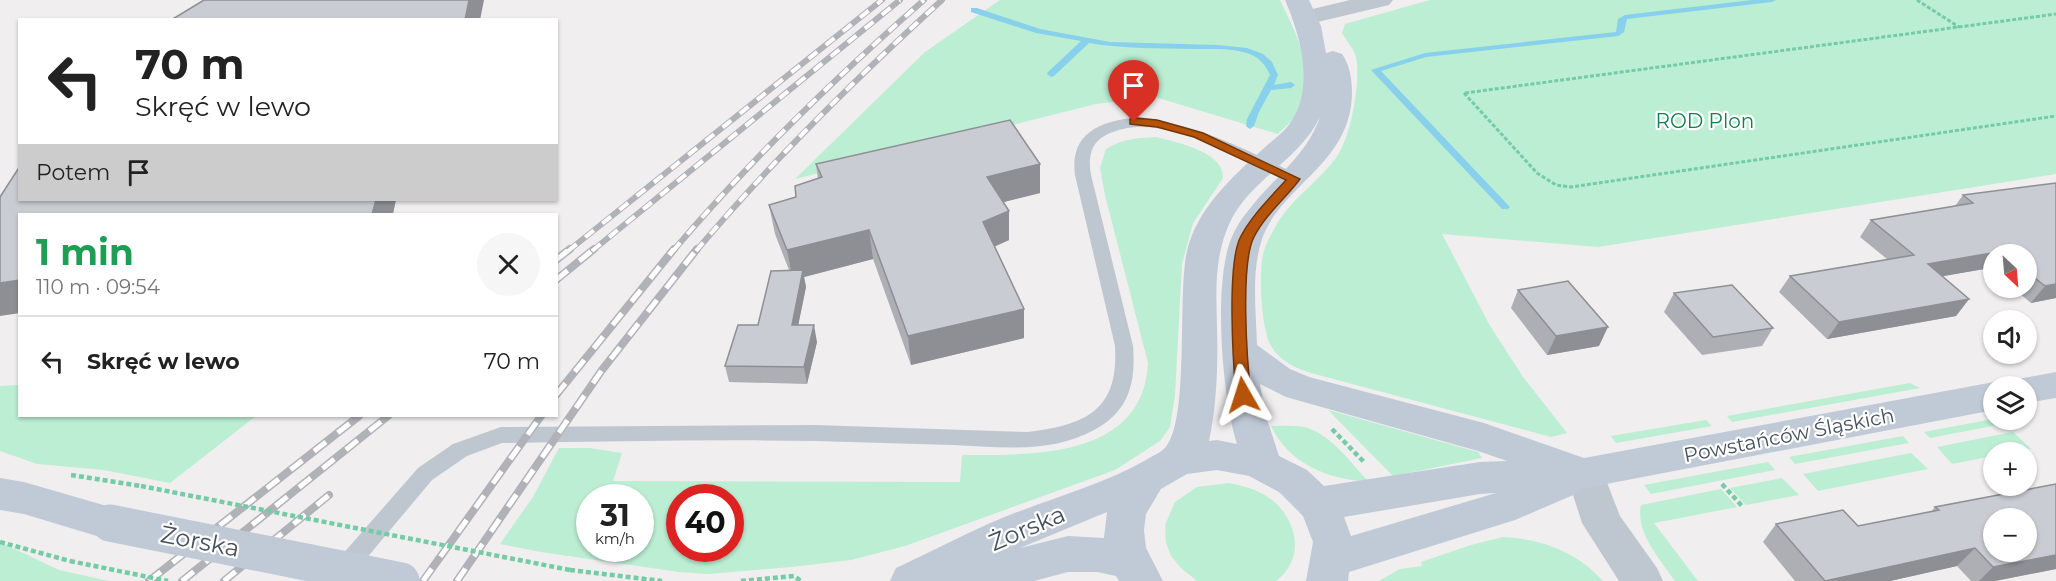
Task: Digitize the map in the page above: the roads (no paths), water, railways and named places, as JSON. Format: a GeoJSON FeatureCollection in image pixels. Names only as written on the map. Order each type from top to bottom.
{"type":"FeatureCollection","features":[{"type":"Feature","properties":{"kind":"street"},"geometry":{"type":"LineString","coordinates":[[1304,15],[1381,0]]}},
{"type":"Feature","properties":{"kind":"street"},"geometry":{"type":"LineString","coordinates":[[1136,571],[1124,534],[1124,519],[1136,491],[1189,444],[1195,421],[1200,328],[1199,292],[1203,251],[1222,208],[1262,164],[1300,130],[1314,103],[1317,73],[1304,15]]}},
{"type":"Feature","properties":{"kind":"street"},"geometry":{"type":"LineString","coordinates":[[1262,463],[1245,407],[1241,351],[1240,280],[1246,239],[1261,215],[1325,143],[1332,127],[1337,104],[1339,81],[1330,51],[1304,15]]}},
{"type":"Feature","properties":{"kind":"street"},"geometry":{"type":"LineString","coordinates":[[1241,351],[1277,378],[1299,388],[1484,438],[1585,473],[1602,523],[1642,581]]}},
{"type":"Feature","properties":{"kind":"street"},"geometry":{"type":"LineString","coordinates":[[2037,388],[2056,385]]}},
{"type":"Feature","properties":{"kind":"street","name":"Powstańców Śląskich"},"geometry":{"type":"LineString","coordinates":[[1316,503],[1338,502],[1480,478],[1585,473],[1983,398]]}},
{"type":"Feature","properties":{"kind":"street","name":"Żorska"},"geometry":{"type":"LineString","coordinates":[[910,581],[1019,529],[1200,456],[1225,455],[1262,463],[1290,478],[1316,503]]}},
{"type":"Feature","properties":{"kind":"street","name":"Powstańców Śląskich"},"geometry":{"type":"LineString","coordinates":[[1330,570],[1501,508],[1585,473]]}},
{"type":"Feature","properties":{"kind":"street","name":"Żorska"},"geometry":{"type":"LineString","coordinates":[[0,494],[24,498],[110,523],[401,581]]}},
{"type":"Feature","properties":{"kind":"street"},"geometry":{"type":"LineString","coordinates":[[1316,503],[1331,534],[1330,570]]}},
{"type":"Feature","properties":{"kind":"street","name":"Żorska"},"geometry":{"type":"LineString","coordinates":[[925,581],[1076,554],[1097,554],[1136,571]]}},
{"type":"Feature","properties":{"kind":"lane"},"geometry":{"type":"LineString","coordinates":[[333,581],[425,474],[460,450],[501,435],[815,433],[1027,440],[1056,436],[1080,428],[1098,418],[1112,405],[1124,388],[1127,369],[1124,346],[1083,175],[1082,158],[1088,142],[1097,133],[1115,124],[1130,122],[1157,124],[1198,135],[1294,179]]}},
{"type":"Feature","properties":{"kind":"waterway"},"geometry":{"type":"LineString","coordinates":[[1505,207],[1375,70],[1425,55],[1618,34],[1622,19],[1625,17],[1772,0]]}},
{"type":"Feature","properties":{"kind":"waterway"},"geometry":{"type":"LineString","coordinates":[[974,10],[1039,31],[1110,44],[1247,50],[1260,56],[1269,64],[1274,75],[1254,112],[1250,126]]}},
{"type":"Feature","properties":{"kind":"waterway"},"geometry":{"type":"LineString","coordinates":[[1051,74],[1087,40]]}},
{"type":"Feature","properties":{"kind":"waterway"},"geometry":{"type":"LineString","coordinates":[[1268,88],[1291,85]]}},
{"type":"Feature","properties":{"kind":"railway"},"geometry":{"type":"LineString","coordinates":[[568,251],[882,0]]}},
{"type":"Feature","properties":{"kind":"railway"},"geometry":{"type":"LineString","coordinates":[[592,251],[900,0]]}},
{"type":"Feature","properties":{"kind":"railway"},"geometry":{"type":"LineString","coordinates":[[673,251],[763,152],[858,59],[924,0]]}},
{"type":"Feature","properties":{"kind":"railway"},"geometry":{"type":"LineString","coordinates":[[696,251],[815,121],[942,0]]}},
{"type":"Feature","properties":{"kind":"railway"},"geometry":{"type":"LineString","coordinates":[[558,258],[570,249]]}},
{"type":"Feature","properties":{"kind":"railway"},"geometry":{"type":"LineString","coordinates":[[558,278],[594,249]]}},
{"type":"Feature","properties":{"kind":"railway"},"geometry":{"type":"LineString","coordinates":[[558,393],[674,249]]}},
{"type":"Feature","properties":{"kind":"railway"},"geometry":{"type":"LineString","coordinates":[[457,581],[602,370],[697,249]]}},
{"type":"Feature","properties":{"kind":"railway"},"geometry":{"type":"LineString","coordinates":[[149,581],[358,417]]}},
{"type":"Feature","properties":{"kind":"railway"},"geometry":{"type":"LineString","coordinates":[[182,581],[387,417]]}},
{"type":"Feature","properties":{"kind":"railway"},"geometry":{"type":"LineString","coordinates":[[423,581],[540,417]]}},
{"type":"Feature","properties":{"kind":"railway"},"geometry":{"type":"LineString","coordinates":[[224,581],[329,495]]}},
{"type":"Feature","properties":{"kind":"park label","name":"ROD Plon"},"geometry":{"type":"Point","coordinates":[1705,121]}}]}
